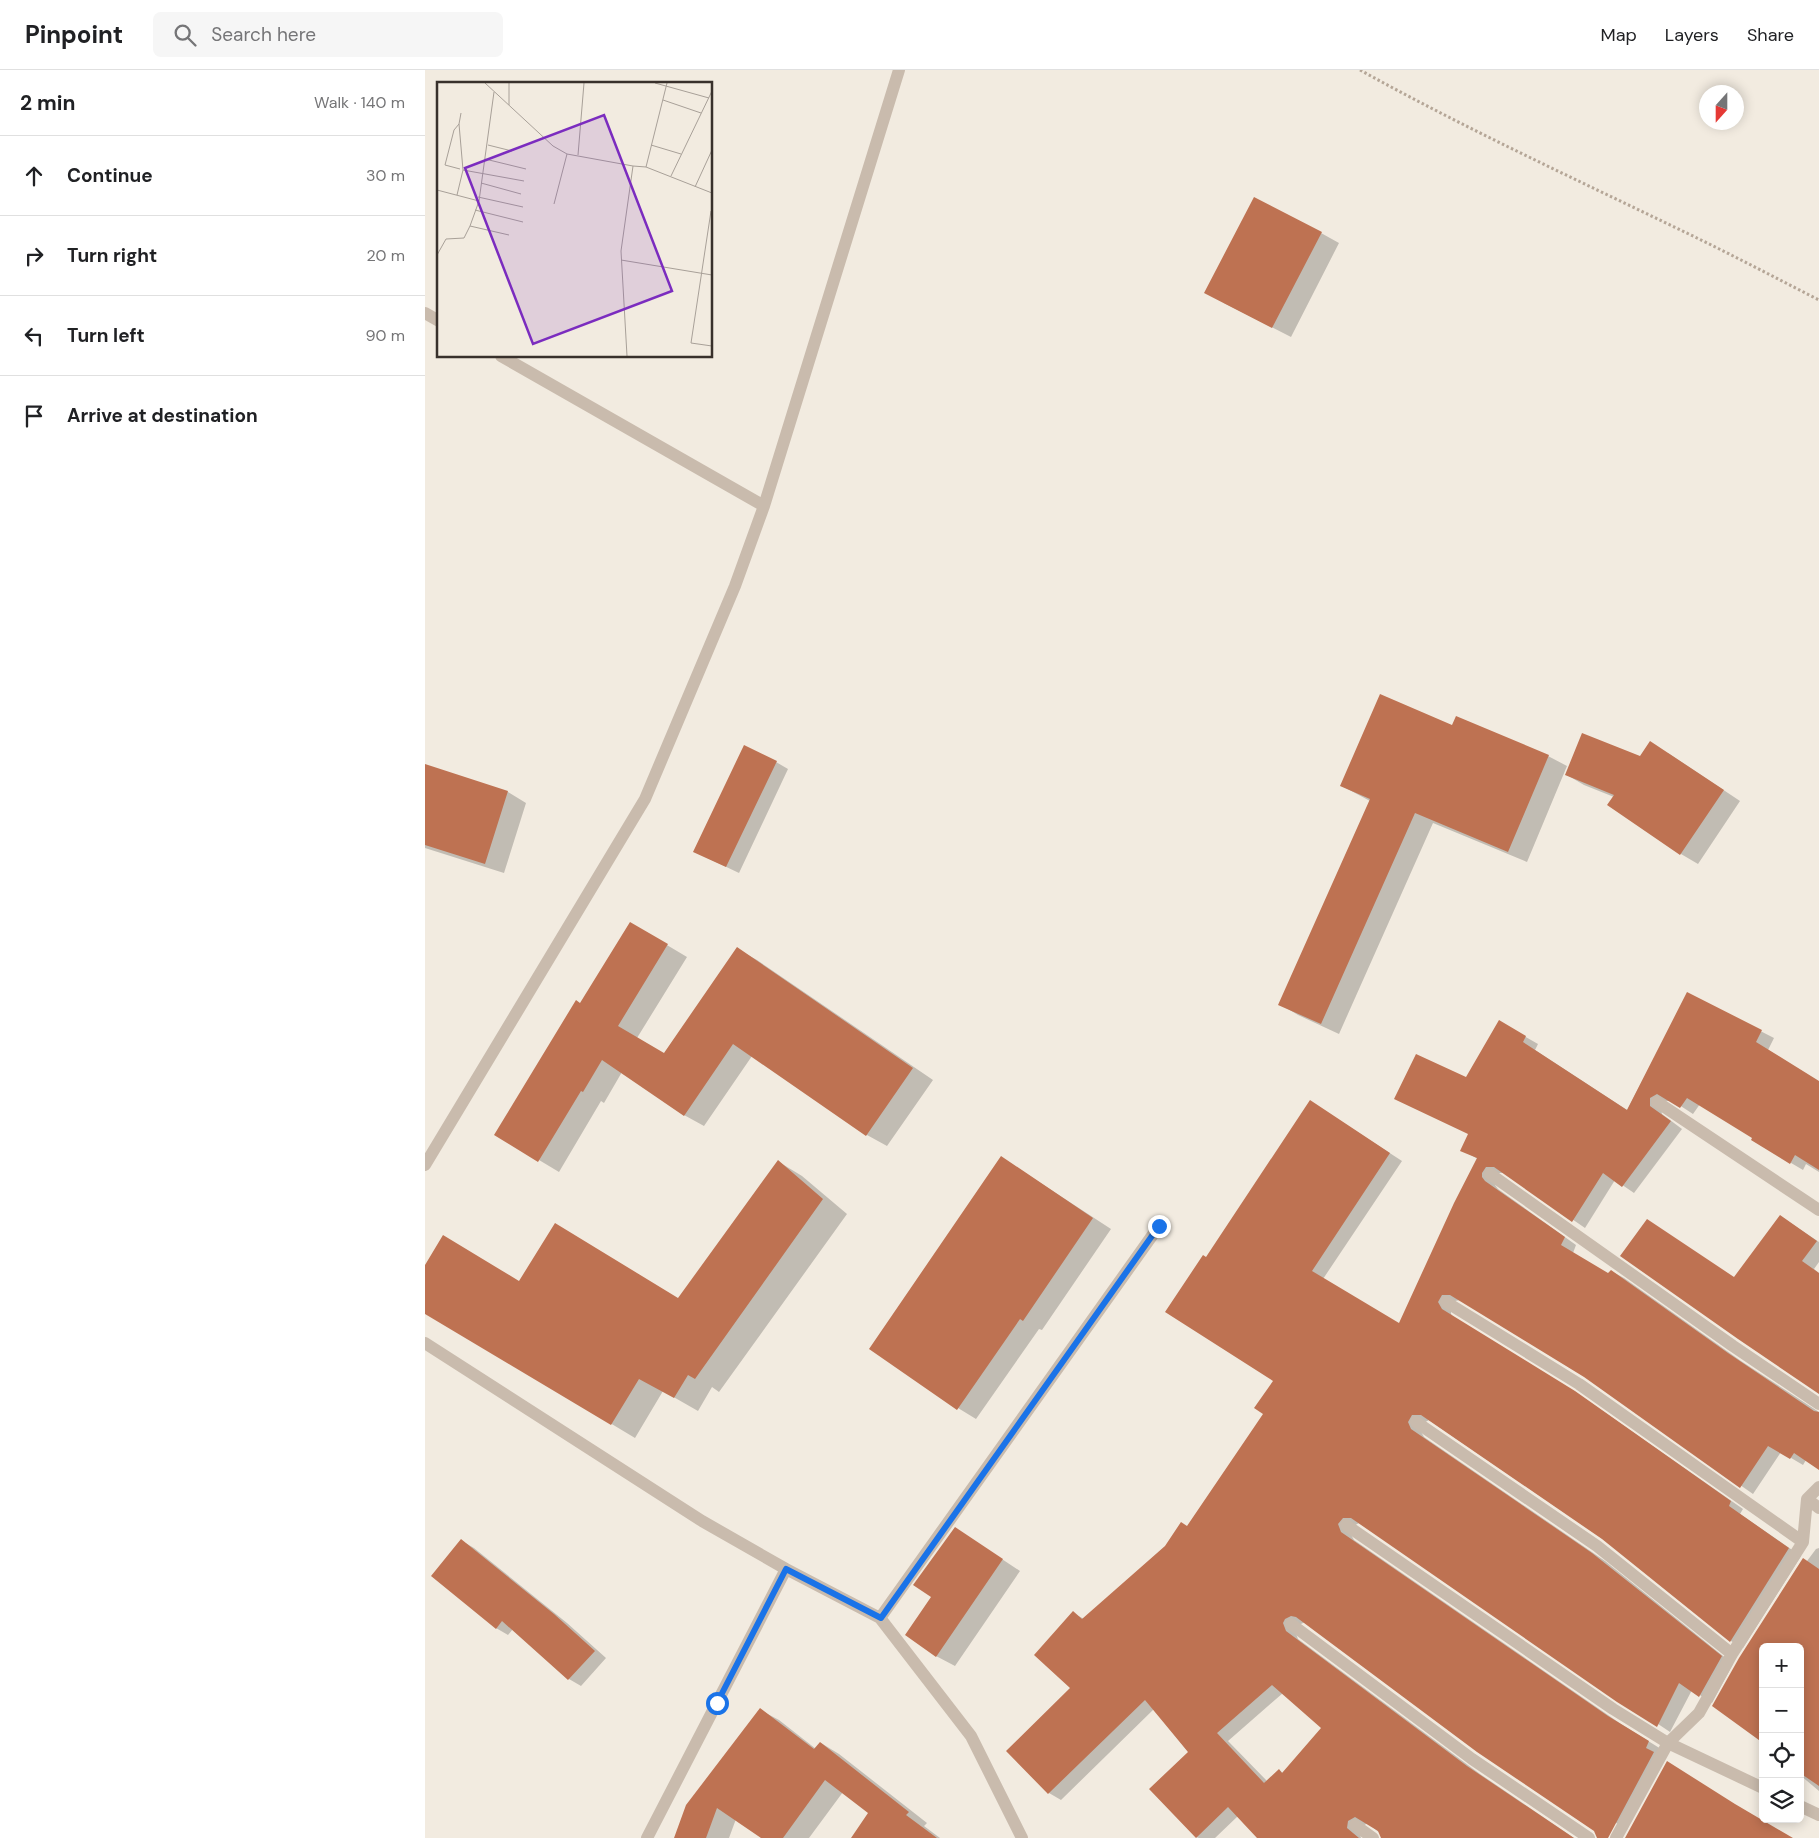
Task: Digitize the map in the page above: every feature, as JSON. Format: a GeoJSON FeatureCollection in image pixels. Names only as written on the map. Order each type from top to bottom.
{"type":"FeatureCollection","features":[{"type":"Feature","properties":{"kind":"street"},"geometry":{"type":"LineString","coordinates":[[425,1165],[645,799],[735,586],[764,506],[899,70]]}},
{"type":"Feature","properties":{"kind":"street"},"geometry":{"type":"LineString","coordinates":[[425,313],[437,320]]}},
{"type":"Feature","properties":{"kind":"street"},"geometry":{"type":"LineString","coordinates":[[505,358],[764,506]]}},
{"type":"Feature","properties":{"kind":"street"},"geometry":{"type":"LineString","coordinates":[[1657,1102],[1819,1210]]}},
{"type":"Feature","properties":{"kind":"street"},"geometry":{"type":"LineString","coordinates":[[1490,1174],[1725,1341],[1819,1404]]}},
{"type":"Feature","properties":{"kind":"street"},"geometry":{"type":"LineString","coordinates":[[881,1618],[1159,1226]]}},
{"type":"Feature","properties":{"kind":"street"},"geometry":{"type":"LineString","coordinates":[[1446,1302],[1579,1384],[1803,1542]]}},
{"type":"Feature","properties":{"kind":"street"},"geometry":{"type":"LineString","coordinates":[[425,1343],[702,1521],[786,1569],[881,1618],[971,1736],[1022,1838]]}},
{"type":"Feature","properties":{"kind":"street"},"geometry":{"type":"LineString","coordinates":[[1416,1422],[1597,1546],[1732,1654]]}},
{"type":"Feature","properties":{"kind":"street"},"geometry":{"type":"LineString","coordinates":[[1616,1838],[1668,1743],[1699,1713],[1732,1654],[1803,1542],[1807,1499],[1819,1486]]}},
{"type":"Feature","properties":{"kind":"street"},"geometry":{"type":"LineString","coordinates":[[1807,1499],[1819,1508]]}},
{"type":"Feature","properties":{"kind":"street"},"geometry":{"type":"LineString","coordinates":[[1346,1525],[1613,1709],[1668,1743],[1759,1786]]}},
{"type":"Feature","properties":{"kind":"street"},"geometry":{"type":"LineString","coordinates":[[647,1838],[786,1569]]}},
{"type":"Feature","properties":{"kind":"street"},"geometry":{"type":"LineString","coordinates":[[1291,1624],[1472,1760],[1589,1838]]}},
{"type":"Feature","properties":{"kind":"street"},"geometry":{"type":"LineString","coordinates":[[1804,1808],[1819,1815]]}},
{"type":"Feature","properties":{"kind":"street"},"geometry":{"type":"LineString","coordinates":[[1355,1825],[1373,1838]]}},
{"type":"Feature","properties":{"kind":"path"},"geometry":{"type":"LineString","coordinates":[[1360,70],[1399,92],[1698,238],[1819,300]]}},
{"type":"Feature","properties":{"kind":"building"},"geometry":{"type":"Polygon","coordinates":[[[1254,197],[1322,232],[1272,328],[1204,293],[1254,197]]]}},
{"type":"Feature","properties":{"kind":"building"},"geometry":{"type":"Polygon","coordinates":[[[1380,694],[1452,725],[1456,716],[1549,755],[1508,852],[1415,813],[1321,1024],[1278,1005],[1370,799],[1340,786],[1380,694]]]}},
{"type":"Feature","properties":{"kind":"building"},"geometry":{"type":"Polygon","coordinates":[[[1582,733],[1640,756],[1650,741],[1724,790],[1680,855],[1607,805],[1614,795],[1565,775],[1582,733]]]}},
{"type":"Feature","properties":{"kind":"building"},"geometry":{"type":"Polygon","coordinates":[[[744,745],[777,761],[726,867],[693,852],[744,745]]]}},
{"type":"Feature","properties":{"kind":"building"},"geometry":{"type":"Polygon","coordinates":[[[425,764],[508,791],[485,864],[425,845],[425,764]]]}},
{"type":"Feature","properties":{"kind":"building"},"geometry":{"type":"Polygon","coordinates":[[[630,922],[668,944],[618,1026],[664,1053],[737,947],[913,1068],[866,1136],[733,1044],[684,1116],[602,1060],[538,1162],[494,1135],[576,1000],[580,1003],[630,922]]]}},
{"type":"Feature","properties":{"kind":"building"},"geometry":{"type":"Polygon","coordinates":[[[1687,992],[1762,1030],[1756,1042],[1819,1081],[1819,1170],[1795,1155],[1790,1164],[1687,1098],[1680,1108],[1657,1094],[1650,1098],[1650,1106],[1671,1121],[1622,1187],[1603,1173],[1572,1222],[1494,1167],[1486,1167],[1482,1177],[1565,1237],[1561,1245],[1608,1273],[1611,1270],[1728,1353],[1814,1411],[1819,1412],[1819,1470],[1794,1453],[1790,1459],[1768,1446],[1740,1488],[1584,1377],[1450,1295],[1442,1295],[1438,1302],[1442,1309],[1575,1391],[1731,1501],[1729,1506],[1789,1548],[1730,1642],[1602,1539],[1421,1415],[1412,1415],[1408,1422],[1411,1429],[1592,1553],[1722,1656],[1699,1697],[1679,1683],[1657,1727],[1617,1702],[1351,1518],[1343,1518],[1338,1524],[1341,1532],[1608,1716],[1649,1741],[1646,1748],[1654,1752],[1608,1838],[1597,1838],[1594,1831],[1477,1752],[1296,1617],[1291,1616],[1285,1619],[1283,1623],[1286,1631],[1467,1766],[1574,1838],[1381,1838],[1378,1831],[1355,1817],[1348,1821],[1347,1828],[1359,1838],[1257,1838],[1228,1807],[1196,1838],[1149,1789],[1188,1752],[1145,1700],[1048,1794],[1006,1751],[1070,1688],[1034,1655],[1073,1611],[1082,1619],[1165,1546],[1181,1522],[1187,1526],[1263,1414],[1254,1408],[1273,1381],[1165,1312],[1203,1255],[1206,1257],[1310,1100],[1390,1153],[1312,1271],[1399,1323],[1454,1203],[1477,1158],[1460,1151],[1468,1134],[1394,1099],[1416,1054],[1466,1077],[1499,1020],[1526,1036],[1523,1042],[1627,1110],[1687,992]],[[1272,1685],[1217,1733],[1264,1783],[1279,1769],[1282,1773],[1321,1728],[1272,1685]]]}},
{"type":"Feature","properties":{"kind":"building"},"geometry":{"type":"Polygon","coordinates":[[[1001,1156],[1093,1218],[1023,1321],[1020,1319],[957,1410],[869,1349],[1001,1156]]]}},
{"type":"Feature","properties":{"kind":"building"},"geometry":{"type":"Polygon","coordinates":[[[778,1160],[823,1199],[695,1379],[688,1375],[674,1398],[639,1379],[611,1425],[425,1314],[425,1265],[443,1235],[519,1281],[555,1223],[678,1298],[778,1160]]]}},
{"type":"Feature","properties":{"kind":"building"},"geometry":{"type":"Polygon","coordinates":[[[1780,1215],[1817,1241],[1802,1261],[1819,1273],[1819,1394],[1620,1256],[1647,1219],[1734,1277],[1780,1215]]]}},
{"type":"Feature","properties":{"kind":"building"},"geometry":{"type":"Polygon","coordinates":[[[955,1527],[1003,1559],[936,1657],[905,1635],[931,1597],[913,1585],[955,1527]]]}},
{"type":"Feature","properties":{"kind":"building"},"geometry":{"type":"Polygon","coordinates":[[[461,1539],[554,1614],[595,1651],[568,1680],[502,1621],[496,1629],[431,1576],[461,1539]]]}},
{"type":"Feature","properties":{"kind":"building"},"geometry":{"type":"Polygon","coordinates":[[[1803,1558],[1819,1569],[1819,1786],[1804,1776],[1804,1643],[1759,1643],[1759,1740],[1712,1706],[1739,1658],[1803,1558]]]}},
{"type":"Feature","properties":{"kind":"building"},"geometry":{"type":"Polygon","coordinates":[[[760,1708],[814,1749],[820,1742],[909,1812],[906,1815],[937,1838],[851,1838],[868,1813],[825,1780],[783,1838],[761,1838],[717,1808],[706,1838],[674,1838],[686,1805],[760,1708]]]}},
{"type":"Feature","properties":{"kind":"building"},"geometry":{"type":"Polygon","coordinates":[[[1667,1761],[1759,1818],[1759,1823],[1767,1823],[1793,1838],[1625,1838],[1667,1761]]]}},
{"type":"Feature","properties":{"kind":"route"},"geometry":{"type":"LineString","coordinates":[[717,1703],[786,1569],[881,1618],[1159,1226]]}}]}
